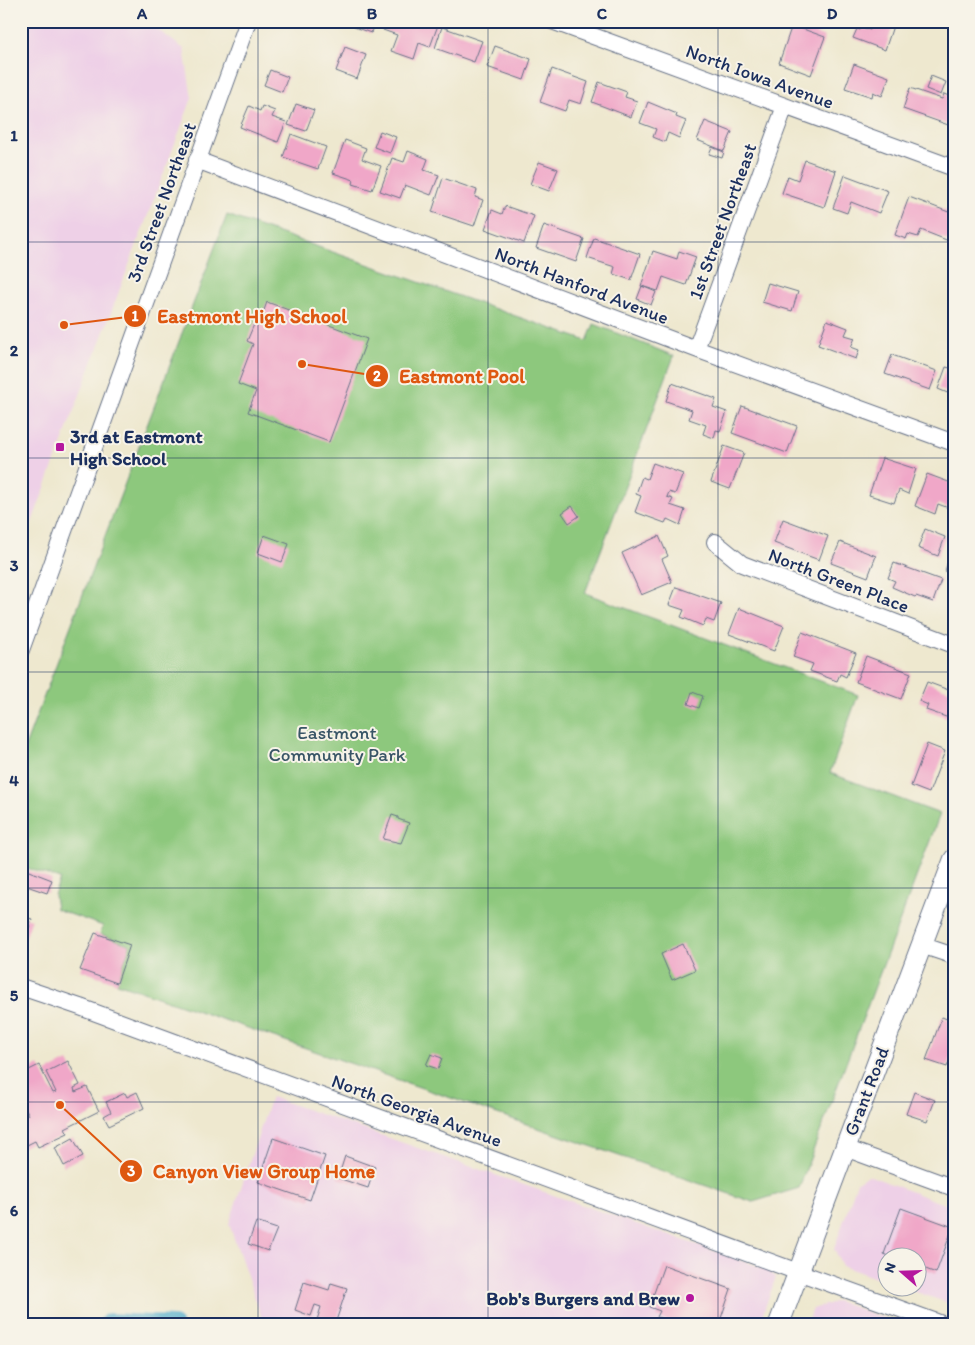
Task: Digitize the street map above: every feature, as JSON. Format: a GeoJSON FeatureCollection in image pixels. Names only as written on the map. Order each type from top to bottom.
{"type":"FeatureCollection","features":[{"type":"Feature","properties":{"kind":"main road","name":"Grant Road"},"geometry":{"type":"LineString","coordinates":[[779,1324],[954,859]]}},
{"type":"Feature","properties":{"kind":"street","name":"3rd Street Northeast"},"geometry":{"type":"LineString","coordinates":[[21,650],[248,21]]}},
{"type":"Feature","properties":{"kind":"street","name":"North Iowa Avenue"},"geometry":{"type":"LineString","coordinates":[[552,21],[954,168]]}},
{"type":"Feature","properties":{"kind":"street","name":"1st Street Northeast"},"geometry":{"type":"LineString","coordinates":[[696,349],[785,106]]}},
{"type":"Feature","properties":{"kind":"street","name":"North Hanford Avenue"},"geometry":{"type":"LineString","coordinates":[[197,160],[696,349],[954,443]]}},
{"type":"Feature","properties":{"kind":"street","name":"North Green Place"},"geometry":{"type":"LineString","coordinates":[[715,542],[742,564],[954,645]]}},
{"type":"Feature","properties":{"kind":"street"},"geometry":{"type":"LineString","coordinates":[[921,945],[954,956]]}},
{"type":"Feature","properties":{"kind":"street","name":"North Georgia Avenue"},"geometry":{"type":"LineString","coordinates":[[21,987],[942,1324]]}},
{"type":"Feature","properties":{"kind":"street"},"geometry":{"type":"LineString","coordinates":[[845,1148],[954,1188]]}},
{"type":"Feature","properties":{"kind":"shaded area"},"geometry":{"type":"Polygon","coordinates":[[[21,21],[146,21],[184,49],[192,98],[21,551],[21,21]]]}},
{"type":"Feature","properties":{"kind":"shaded area"},"geometry":{"type":"Polygon","coordinates":[[[271,1097],[766,1269],[776,1277],[759,1324],[264,1324],[229,1224],[271,1097]]]}},
{"type":"Feature","properties":{"kind":"shaded area"},"geometry":{"type":"Polygon","coordinates":[[[868,1175],[954,1208],[954,1305],[928,1296],[928,1248],[878,1248],[878,1279],[842,1266],[834,1249],[857,1182],[868,1175]]]}},
{"type":"Feature","properties":{"kind":"shaded area"},"geometry":{"type":"Polygon","coordinates":[[[837,1301],[900,1324],[807,1324],[813,1309],[837,1301]]]}},
{"type":"Feature","properties":{"kind":"green space","name":"Eastmont Community Park"},"geometry":{"type":"Polygon","coordinates":[[[227,215],[587,341],[594,324],[674,356],[585,593],[858,695],[830,773],[940,814],[799,1188],[753,1202],[117,983],[130,945],[100,934],[103,926],[56,909],[54,895],[60,879],[21,866],[21,757],[227,215]]]}},
{"type":"Feature","properties":{"kind":"building"},"geometry":{"type":"Polygon","coordinates":[[[356,21],[376,21],[371,33],[354,27],[356,21]]]}},
{"type":"Feature","properties":{"kind":"building"},"geometry":{"type":"Polygon","coordinates":[[[385,21],[427,21],[438,25],[430,47],[419,43],[414,59],[391,51],[397,35],[383,30],[385,21]]]}},
{"type":"Feature","properties":{"kind":"building"},"geometry":{"type":"Polygon","coordinates":[[[873,21],[881,21],[893,26],[885,50],[853,38],[857,29],[860,30],[862,27],[870,30],[873,21]]]}},
{"type":"Feature","properties":{"kind":"building"},"geometry":{"type":"Polygon","coordinates":[[[792,25],[825,37],[811,75],[779,63],[792,25]]]}},
{"type":"Feature","properties":{"kind":"building"},"geometry":{"type":"Polygon","coordinates":[[[442,27],[482,41],[474,62],[435,48],[442,27]]]}},
{"type":"Feature","properties":{"kind":"building"},"geometry":{"type":"Polygon","coordinates":[[[495,46],[531,59],[524,80],[487,67],[495,46]]]}},
{"type":"Feature","properties":{"kind":"building"},"geometry":{"type":"Polygon","coordinates":[[[345,47],[366,55],[357,79],[336,71],[345,47]]]}},
{"type":"Feature","properties":{"kind":"building"},"geometry":{"type":"Polygon","coordinates":[[[854,64],[889,77],[882,96],[873,92],[872,97],[845,88],[854,64]]]}},
{"type":"Feature","properties":{"kind":"building"},"geometry":{"type":"Polygon","coordinates":[[[552,69],[588,82],[581,104],[569,100],[565,111],[540,102],[552,69]]]}},
{"type":"Feature","properties":{"kind":"building"},"geometry":{"type":"Polygon","coordinates":[[[270,70],[288,77],[282,92],[264,85],[270,70]]]}},
{"type":"Feature","properties":{"kind":"building"},"geometry":{"type":"Polygon","coordinates":[[[931,76],[946,82],[941,95],[926,89],[931,76]]]}},
{"type":"Feature","properties":{"kind":"building"},"geometry":{"type":"Polygon","coordinates":[[[599,82],[627,92],[625,97],[637,101],[631,117],[592,102],[599,82]]]}},
{"type":"Feature","properties":{"kind":"building"},"geometry":{"type":"Polygon","coordinates":[[[910,88],[942,99],[944,94],[954,98],[954,127],[903,109],[910,88]]]}},
{"type":"Feature","properties":{"kind":"building"},"geometry":{"type":"Polygon","coordinates":[[[648,102],[677,114],[676,117],[686,121],[679,138],[668,133],[665,142],[653,137],[656,129],[640,123],[648,102]]]}},
{"type":"Feature","properties":{"kind":"building"},"geometry":{"type":"Polygon","coordinates":[[[296,104],[314,110],[306,131],[288,125],[296,104]]]}},
{"type":"Feature","properties":{"kind":"building"},"geometry":{"type":"Polygon","coordinates":[[[249,106],[260,111],[262,106],[275,111],[272,117],[286,122],[278,142],[240,127],[249,106]]]}},
{"type":"Feature","properties":{"kind":"building"},"geometry":{"type":"Polygon","coordinates":[[[705,121],[732,132],[724,151],[697,140],[705,121]]]}},
{"type":"Feature","properties":{"kind":"building"},"geometry":{"type":"Polygon","coordinates":[[[380,131],[396,137],[390,153],[374,147],[380,131]]]}},
{"type":"Feature","properties":{"kind":"building"},"geometry":{"type":"Polygon","coordinates":[[[291,134],[326,147],[318,169],[283,157],[291,134]]]}},
{"type":"Feature","properties":{"kind":"building"},"geometry":{"type":"Polygon","coordinates":[[[345,140],[366,148],[362,159],[381,166],[372,190],[353,184],[354,180],[333,173],[345,140]]]}},
{"type":"Feature","properties":{"kind":"building"},"geometry":{"type":"Polygon","coordinates":[[[712,147],[724,152],[722,158],[709,154],[712,147]]]}},
{"type":"Feature","properties":{"kind":"building"},"geometry":{"type":"Polygon","coordinates":[[[408,151],[428,159],[424,170],[439,175],[431,195],[405,185],[400,198],[380,191],[392,158],[404,162],[408,151]]]}},
{"type":"Feature","properties":{"kind":"building"},"geometry":{"type":"Polygon","coordinates":[[[805,160],[836,171],[824,207],[782,193],[788,176],[798,180],[805,160]]]}},
{"type":"Feature","properties":{"kind":"building"},"geometry":{"type":"Polygon","coordinates":[[[539,162],[558,169],[549,191],[530,184],[539,162]]]}},
{"type":"Feature","properties":{"kind":"building"},"geometry":{"type":"Polygon","coordinates":[[[845,175],[888,191],[879,213],[851,202],[847,213],[833,208],[845,175]]]}},
{"type":"Feature","properties":{"kind":"building"},"geometry":{"type":"Polygon","coordinates":[[[443,178],[477,190],[475,197],[483,200],[474,226],[432,212],[443,178]]]}},
{"type":"Feature","properties":{"kind":"building"},"geometry":{"type":"Polygon","coordinates":[[[909,197],[954,214],[954,243],[921,230],[918,237],[908,234],[906,239],[895,235],[909,197]]]}},
{"type":"Feature","properties":{"kind":"building"},"geometry":{"type":"Polygon","coordinates":[[[505,206],[534,216],[524,243],[485,229],[492,210],[502,214],[505,206]]]}},
{"type":"Feature","properties":{"kind":"building"},"geometry":{"type":"Polygon","coordinates":[[[544,225],[584,239],[576,262],[536,248],[544,225]]]}},
{"type":"Feature","properties":{"kind":"building"},"geometry":{"type":"Polygon","coordinates":[[[594,238],[640,254],[631,280],[613,274],[615,267],[587,258],[594,238]]]}},
{"type":"Feature","properties":{"kind":"building"},"geometry":{"type":"Polygon","coordinates":[[[653,251],[677,259],[679,251],[696,257],[686,285],[663,277],[658,291],[641,286],[653,251]]]}},
{"type":"Feature","properties":{"kind":"building"},"geometry":{"type":"Polygon","coordinates":[[[768,283],[798,292],[792,311],[762,302],[768,283]]]}},
{"type":"Feature","properties":{"kind":"building"},"geometry":{"type":"Polygon","coordinates":[[[642,286],[656,292],[651,305],[637,299],[642,286]]]}},
{"type":"Feature","properties":{"kind":"building"},"geometry":{"type":"Polygon","coordinates":[[[267,302],[367,339],[329,442],[248,412],[256,391],[238,384],[253,344],[247,341],[255,322],[259,324],[267,302]]]}},
{"type":"Feature","properties":{"kind":"building"},"geometry":{"type":"Polygon","coordinates":[[[827,320],[848,328],[845,335],[855,338],[851,347],[859,350],[856,359],[818,345],[827,320]]]}},
{"type":"Feature","properties":{"kind":"building"},"geometry":{"type":"Polygon","coordinates":[[[892,355],[937,371],[930,390],[885,374],[892,355]]]}},
{"type":"Feature","properties":{"kind":"building"},"geometry":{"type":"Polygon","coordinates":[[[946,367],[954,369],[954,398],[948,397],[950,394],[938,389],[946,367]]]}},
{"type":"Feature","properties":{"kind":"building"},"geometry":{"type":"Polygon","coordinates":[[[672,383],[716,399],[713,407],[727,412],[720,431],[716,430],[714,438],[703,434],[706,425],[689,419],[692,410],[666,401],[672,383]]]}},
{"type":"Feature","properties":{"kind":"building"},"geometry":{"type":"Polygon","coordinates":[[[742,406],[797,426],[787,453],[732,433],[742,406]]]}},
{"type":"Feature","properties":{"kind":"building"},"geometry":{"type":"Polygon","coordinates":[[[724,446],[744,453],[730,489],[711,482],[724,446]]]}},
{"type":"Feature","properties":{"kind":"building"},"geometry":{"type":"Polygon","coordinates":[[[882,458],[916,469],[908,494],[899,490],[894,503],[869,495],[882,458]]]}},
{"type":"Feature","properties":{"kind":"building"},"geometry":{"type":"Polygon","coordinates":[[[653,463],[683,474],[675,494],[669,492],[667,497],[673,499],[670,505],[685,510],[680,525],[667,519],[665,523],[635,512],[641,496],[636,494],[642,477],[647,479],[653,463]]]}},
{"type":"Feature","properties":{"kind":"building"},"geometry":{"type":"Polygon","coordinates":[[[927,474],[954,484],[954,510],[938,504],[935,514],[915,506],[927,474]]]}},
{"type":"Feature","properties":{"kind":"building"},"geometry":{"type":"Polygon","coordinates":[[[572,506],[579,516],[569,523],[562,513],[572,506]]]}},
{"type":"Feature","properties":{"kind":"building"},"geometry":{"type":"Polygon","coordinates":[[[783,519],[828,536],[819,560],[774,543],[783,519]]]}},
{"type":"Feature","properties":{"kind":"building"},"geometry":{"type":"Polygon","coordinates":[[[925,529],[945,537],[938,556],[918,548],[925,529]]]}},
{"type":"Feature","properties":{"kind":"building"},"geometry":{"type":"Polygon","coordinates":[[[264,535],[289,544],[282,562],[258,553],[264,535]]]}},
{"type":"Feature","properties":{"kind":"building"},"geometry":{"type":"Polygon","coordinates":[[[659,536],[668,556],[662,559],[672,582],[641,595],[622,553],[659,536]]]}},
{"type":"Feature","properties":{"kind":"building"},"geometry":{"type":"Polygon","coordinates":[[[840,542],[876,556],[868,577],[831,563],[840,542]]]}},
{"type":"Feature","properties":{"kind":"building"},"geometry":{"type":"Polygon","coordinates":[[[951,551],[954,552],[954,574],[945,571],[951,551]]]}},
{"type":"Feature","properties":{"kind":"building"},"geometry":{"type":"Polygon","coordinates":[[[894,563],[941,580],[933,602],[892,587],[895,581],[888,578],[894,563]]]}},
{"type":"Feature","properties":{"kind":"building"},"geometry":{"type":"Polygon","coordinates":[[[676,587],[721,603],[714,622],[706,619],[703,626],[681,617],[684,610],[669,605],[676,587]]]}},
{"type":"Feature","properties":{"kind":"building"},"geometry":{"type":"Polygon","coordinates":[[[739,608],[784,626],[774,651],[729,634],[739,608]]]}},
{"type":"Feature","properties":{"kind":"building"},"geometry":{"type":"Polygon","coordinates":[[[802,632],[856,653],[846,677],[840,674],[837,681],[810,671],[813,664],[793,657],[802,632]]]}},
{"type":"Feature","properties":{"kind":"building"},"geometry":{"type":"Polygon","coordinates":[[[866,656],[911,673],[901,699],[856,682],[866,656]]]}},
{"type":"Feature","properties":{"kind":"building"},"geometry":{"type":"Polygon","coordinates":[[[927,682],[954,692],[954,714],[951,713],[949,718],[926,710],[928,705],[919,701],[927,682]]]}},
{"type":"Feature","properties":{"kind":"building"},"geometry":{"type":"Polygon","coordinates":[[[692,692],[703,696],[699,708],[688,704],[692,692]]]}},
{"type":"Feature","properties":{"kind":"building"},"geometry":{"type":"Polygon","coordinates":[[[927,744],[945,751],[929,793],[911,786],[927,744]]]}},
{"type":"Feature","properties":{"kind":"building"},"geometry":{"type":"Polygon","coordinates":[[[392,815],[409,823],[401,843],[383,839],[392,815]]]}},
{"type":"Feature","properties":{"kind":"building"},"geometry":{"type":"Polygon","coordinates":[[[21,868],[52,880],[47,893],[21,884],[21,868]]]}},
{"type":"Feature","properties":{"kind":"building"},"geometry":{"type":"Polygon","coordinates":[[[21,916],[32,919],[24,942],[21,941],[21,916]]]}},
{"type":"Feature","properties":{"kind":"building"},"geometry":{"type":"Polygon","coordinates":[[[95,933],[130,945],[117,983],[80,970],[95,933]]]}},
{"type":"Feature","properties":{"kind":"building"},"geometry":{"type":"Polygon","coordinates":[[[683,944],[695,970],[672,980],[661,954],[683,944]]]}},
{"type":"Feature","properties":{"kind":"building"},"geometry":{"type":"Polygon","coordinates":[[[942,1017],[954,1022],[954,1048],[947,1067],[926,1060],[942,1017]]]}},
{"type":"Feature","properties":{"kind":"building"},"geometry":{"type":"Polygon","coordinates":[[[431,1054],[442,1058],[438,1069],[426,1065],[431,1054]]]}},
{"type":"Feature","properties":{"kind":"building"},"geometry":{"type":"Polygon","coordinates":[[[68,1061],[80,1085],[74,1088],[75,1092],[87,1087],[99,1111],[65,1128],[68,1133],[38,1147],[35,1141],[21,1148],[21,1119],[29,1115],[21,1099],[21,1074],[39,1065],[53,1093],[56,1092],[46,1072],[68,1061]]]}},
{"type":"Feature","properties":{"kind":"building"},"geometry":{"type":"Polygon","coordinates":[[[137,1092],[144,1108],[109,1125],[104,1116],[111,1112],[106,1102],[125,1093],[127,1097],[137,1092]]]}},
{"type":"Feature","properties":{"kind":"building"},"geometry":{"type":"Polygon","coordinates":[[[914,1092],[935,1100],[927,1121],[906,1114],[914,1092]]]}},
{"type":"Feature","properties":{"kind":"building"},"geometry":{"type":"Polygon","coordinates":[[[73,1138],[83,1156],[64,1166],[55,1148],[73,1138]]]}},
{"type":"Feature","properties":{"kind":"building"},"geometry":{"type":"Polygon","coordinates":[[[273,1138],[325,1156],[310,1200],[258,1182],[273,1138]]]}},
{"type":"Feature","properties":{"kind":"building"},"geometry":{"type":"Polygon","coordinates":[[[345,1156],[375,1167],[368,1188],[338,1178],[345,1156]]]}},
{"type":"Feature","properties":{"kind":"building"},"geometry":{"type":"Polygon","coordinates":[[[901,1208],[953,1227],[936,1273],[928,1270],[928,1248],[886,1248],[901,1208]]]}},
{"type":"Feature","properties":{"kind":"building"},"geometry":{"type":"Polygon","coordinates":[[[256,1222],[277,1229],[268,1251],[248,1244],[256,1222]]]}},
{"type":"Feature","properties":{"kind":"building","name":"Bob's Burgers and Brew"},"geometry":{"type":"Polygon","coordinates":[[[664,1265],[731,1289],[719,1324],[676,1324],[657,1317],[660,1311],[649,1307],[664,1265]]]}},
{"type":"Feature","properties":{"kind":"building"},"geometry":{"type":"Polygon","coordinates":[[[304,1282],[329,1290],[331,1283],[347,1288],[335,1324],[328,1324],[317,1320],[321,1307],[315,1305],[311,1316],[295,1310],[304,1282]]]}},
{"type":"Feature","properties":{"kind":"waterway"},"geometry":{"type":"LineString","coordinates":[[106,1324],[109,1321],[174,1324]]}},
{"type":"Feature","properties":{"kind":"place","name":"Eastmont High School"},"geometry":{"type":"Point","coordinates":[64,325]}},
{"type":"Feature","properties":{"kind":"place","name":"Eastmont Pool"},"geometry":{"type":"Point","coordinates":[302,364]}},
{"type":"Feature","properties":{"kind":"place","name":"3rd at Eastmont High School"},"geometry":{"type":"Point","coordinates":[60,447]}},
{"type":"Feature","properties":{"kind":"place","name":"Canyon View Group Home"},"geometry":{"type":"Point","coordinates":[60,1105]}},
{"type":"Feature","properties":{"kind":"place","name":"Bob's Burgers and Brew"},"geometry":{"type":"Point","coordinates":[690,1298]}}]}
